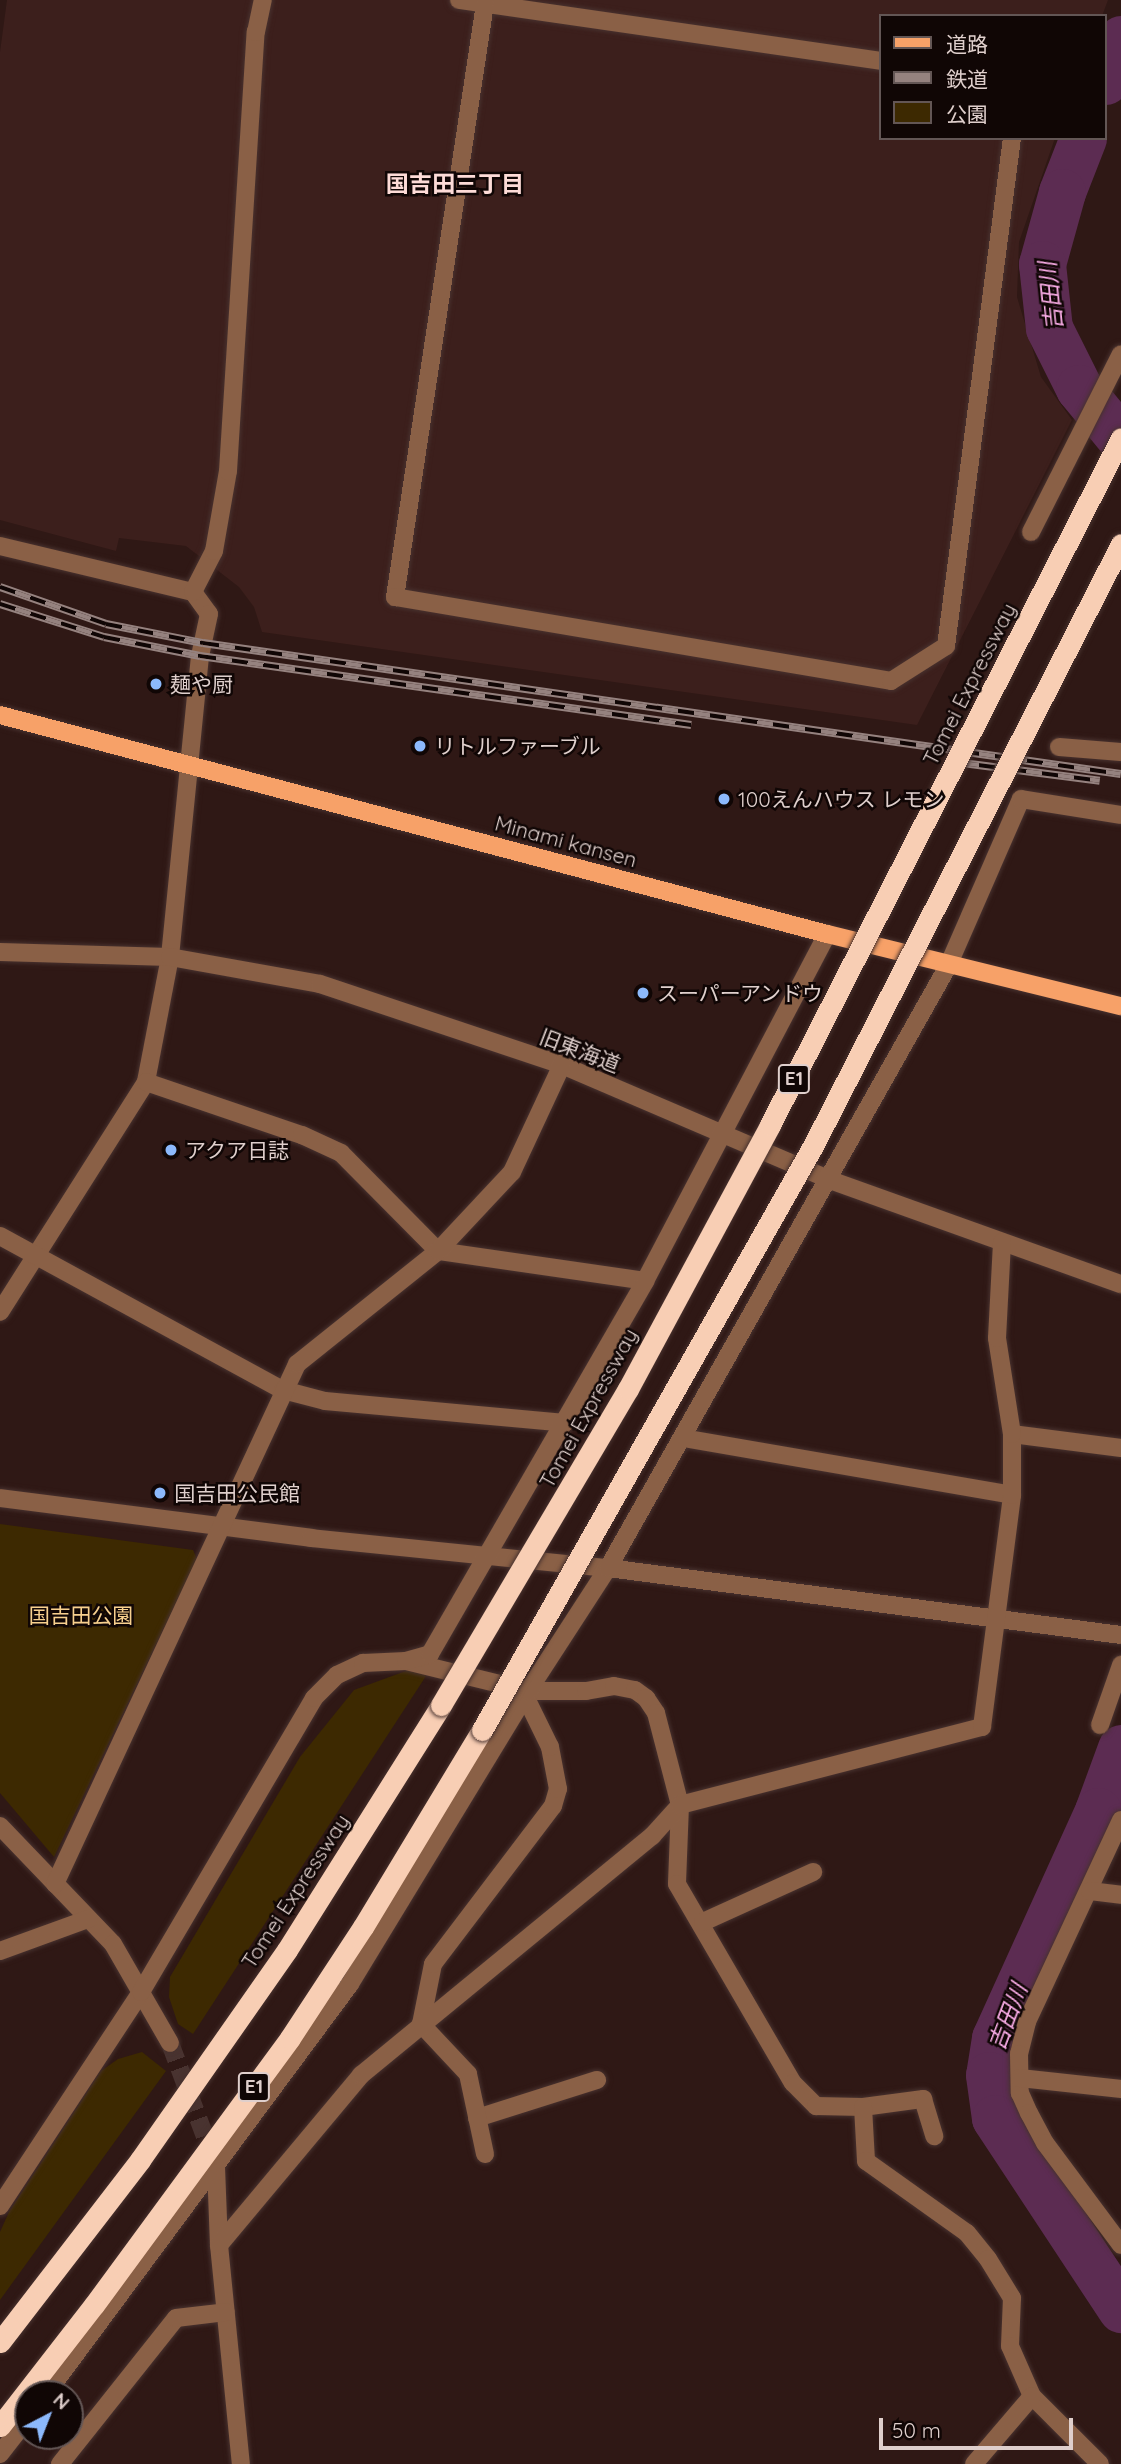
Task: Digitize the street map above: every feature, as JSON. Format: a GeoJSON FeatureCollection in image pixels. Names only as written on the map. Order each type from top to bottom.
{"type":"FeatureCollection","features":[{"type":"Feature","properties":{"kind":"highway","name":"Tomei Expressway"},"geometry":{"type":"LineString","coordinates":[[0,2342],[139,2160],[265,1982],[441,1705],[549,1526],[667,1317],[1121,438]]}},
{"type":"Feature","properties":{"kind":"highway","name":"E1"},"geometry":{"type":"LineString","coordinates":[[0,2426],[167,2208],[290,2038],[363,1927],[482,1730],[813,1146],[1121,544]]}},
{"type":"Feature","properties":{"kind":"main road","name":"Minami kansen"},"geometry":{"type":"LineString","coordinates":[[0,715],[948,966],[1121,1006]]}},
{"type":"Feature","properties":{"kind":"street"},"geometry":{"type":"LineString","coordinates":[[193,592],[214,551],[228,471],[256,32],[263,0]]}},
{"type":"Feature","properties":{"kind":"street"},"geometry":{"type":"LineString","coordinates":[[459,0],[880,61]]}},
{"type":"Feature","properties":{"kind":"street"},"geometry":{"type":"LineString","coordinates":[[485,4],[395,597],[891,681],[946,646],[1013,140]]}},
{"type":"Feature","properties":{"kind":"street"},"geometry":{"type":"LineString","coordinates":[[1031,532],[1121,354]]}},
{"type":"Feature","properties":{"kind":"street"},"geometry":{"type":"LineString","coordinates":[[0,546],[193,592],[209,614],[200,656],[170,957],[146,1082],[0,1312]]}},
{"type":"Feature","properties":{"kind":"street"},"geometry":{"type":"LineString","coordinates":[[1059,747],[1121,752]]}},
{"type":"Feature","properties":{"kind":"street"},"geometry":{"type":"LineString","coordinates":[[56,2380],[350,1984],[526,1694],[608,1569],[830,1180],[948,966],[1021,799],[1121,815]]}},
{"type":"Feature","properties":{"kind":"street"},"geometry":{"type":"LineString","coordinates":[[0,2206],[141,1992],[314,1698],[337,1675],[363,1663],[406,1661],[430,1654],[645,1281],[827,934]]}},
{"type":"Feature","properties":{"kind":"street","name":"旧東海道"},"geometry":{"type":"LineString","coordinates":[[0,952],[170,957],[320,984],[562,1065],[830,1180],[1121,1284]]}},
{"type":"Feature","properties":{"kind":"street"},"geometry":{"type":"LineString","coordinates":[[55,1884],[223,1528],[297,1364],[438,1251],[512,1172],[562,1065]]}},
{"type":"Feature","properties":{"kind":"street"},"geometry":{"type":"LineString","coordinates":[[146,1082],[302,1135],[341,1153],[438,1251],[645,1281]]}},
{"type":"Feature","properties":{"kind":"street"},"geometry":{"type":"LineString","coordinates":[[0,1236],[283,1390],[325,1401],[565,1423]]}},
{"type":"Feature","properties":{"kind":"street"},"geometry":{"type":"LineString","coordinates":[[219,2245],[361,2075],[652,1836],[680,1805],[982,1727],[998,1622],[1012,1495],[1012,1434],[997,1338],[1002,1242]]}},
{"type":"Feature","properties":{"kind":"street"},"geometry":{"type":"LineString","coordinates":[[1012,1434],[1121,1448]]}},
{"type":"Feature","properties":{"kind":"street"},"geometry":{"type":"LineString","coordinates":[[683,1438],[1012,1495]]}},
{"type":"Feature","properties":{"kind":"street"},"geometry":{"type":"LineString","coordinates":[[0,1498],[223,1528],[489,1554],[998,1622],[1121,1635]]}},
{"type":"Feature","properties":{"kind":"street"},"geometry":{"type":"LineString","coordinates":[[406,1661],[526,1694],[586,1691],[614,1686],[635,1690],[656,1713],[680,1805],[677,1884],[702,1922],[793,2083],[816,2106],[863,2107],[923,2099],[934,2136]]}},
{"type":"Feature","properties":{"kind":"street"},"geometry":{"type":"LineString","coordinates":[[1100,1725],[1121,1665]]}},
{"type":"Feature","properties":{"kind":"street"},"geometry":{"type":"LineString","coordinates":[[421,2024],[433,1964],[553,1806],[558,1788],[550,1747],[526,1694]]}},
{"type":"Feature","properties":{"kind":"street"},"geometry":{"type":"LineString","coordinates":[[1121,1820],[1027,2022],[1019,2054],[1020,2093],[1045,2143],[1121,2245]]}},
{"type":"Feature","properties":{"kind":"street"},"geometry":{"type":"LineString","coordinates":[[1,1829],[113,1944],[170,2043]]}},
{"type":"Feature","properties":{"kind":"street"},"geometry":{"type":"LineString","coordinates":[[702,1922],[813,1872]]}},
{"type":"Feature","properties":{"kind":"street"},"geometry":{"type":"LineString","coordinates":[[1090,1891],[1121,1895]]}},
{"type":"Feature","properties":{"kind":"street"},"geometry":{"type":"LineString","coordinates":[[0,1951],[88,1919]]}},
{"type":"Feature","properties":{"kind":"street"},"geometry":{"type":"LineString","coordinates":[[421,2024],[468,2074],[485,2154]]}},
{"type":"Feature","properties":{"kind":"street"},"geometry":{"type":"LineString","coordinates":[[1020,2078],[1121,2089]]}},
{"type":"Feature","properties":{"kind":"street"},"geometry":{"type":"LineString","coordinates":[[478,2118],[597,2080]]}},
{"type":"Feature","properties":{"kind":"street"},"geometry":{"type":"LineString","coordinates":[[863,2107],[866,2161],[967,2232],[1012,2298],[1010,2346],[1032,2396],[1100,2464]]}},
{"type":"Feature","properties":{"kind":"street"},"geometry":{"type":"LineString","coordinates":[[216,2167],[219,2245],[241,2464]]}},
{"type":"Feature","properties":{"kind":"street"},"geometry":{"type":"LineString","coordinates":[[60,2464],[176,2318],[226,2312]]}},
{"type":"Feature","properties":{"kind":"street"},"geometry":{"type":"LineString","coordinates":[[974,2464],[1032,2396]]}},
{"type":"Feature","properties":{"kind":"street"},"geometry":{"type":"LineString","coordinates":[[0,2454],[14,2436]]}},
{"type":"Feature","properties":{"kind":"shaded area"},"geometry":{"type":"Polygon","coordinates":[[[7,0],[1108,0],[1103,14],[880,14],[880,140],[1054,140],[1019,242],[1017,297],[1041,377],[1072,420],[917,725],[262,632],[254,607],[239,587],[186,546],[119,538],[116,551],[0,520],[0,52],[7,0]]]}},
{"type":"Feature","properties":{"kind":"green space","name":"国吉田公園"},"geometry":{"type":"Polygon","coordinates":[[[0,1524],[193,1550],[197,1559],[54,1857],[0,1793],[0,1524]]]}},
{"type":"Feature","properties":{"kind":"green space"},"geometry":{"type":"Polygon","coordinates":[[[414,1668],[426,1676],[193,2034],[178,2024],[169,1997],[170,1977],[300,1757],[354,1690],[414,1668]]]}},
{"type":"Feature","properties":{"kind":"green space"},"geometry":{"type":"Polygon","coordinates":[[[142,2052],[166,2071],[0,2300],[0,2232],[9,2212],[101,2071],[118,2059],[142,2052]]]}},
{"type":"Feature","properties":{"kind":"waterway","name":"吉田川"},"geometry":{"type":"LineString","coordinates":[[1107,76],[1121,39]]}},
{"type":"Feature","properties":{"kind":"waterway","name":"吉田川"},"geometry":{"type":"LineString","coordinates":[[1082,140],[1062,192],[1042,264],[1049,328],[1079,388],[1121,439]]}},
{"type":"Feature","properties":{"kind":"waterway","name":"吉田川"},"geometry":{"type":"LineString","coordinates":[[1121,1748],[1098,1811],[995,2038],[989,2075],[995,2118],[1121,2309]]}},
{"type":"Feature","properties":{"kind":"tunnel"},"geometry":{"type":"LineString","coordinates":[[170,2043],[213,2158]]}},
{"type":"Feature","properties":{"kind":"railway"},"geometry":{"type":"LineString","coordinates":[[0,587],[106,624],[203,643],[1121,774]]}},
{"type":"Feature","properties":{"kind":"railway"},"geometry":{"type":"LineString","coordinates":[[0,604],[104,637],[200,656],[691,725]]}},
{"type":"Feature","properties":{"kind":"railway"},"geometry":{"type":"LineString","coordinates":[[947,761],[1100,781]]}},
{"type":"Feature","properties":{"kind":"place","name":"麺や厨"},"geometry":{"type":"Point","coordinates":[156,684]}},
{"type":"Feature","properties":{"kind":"place","name":"リトルファーブル"},"geometry":{"type":"Point","coordinates":[420,746]}},
{"type":"Feature","properties":{"kind":"place","name":"100えんハウス レモン"},"geometry":{"type":"Point","coordinates":[724,799]}},
{"type":"Feature","properties":{"kind":"place","name":"スーパーアンドウ"},"geometry":{"type":"Point","coordinates":[643,993]}},
{"type":"Feature","properties":{"kind":"place","name":"アクア日誌"},"geometry":{"type":"Point","coordinates":[171,1150]}},
{"type":"Feature","properties":{"kind":"place","name":"国吉田公民館"},"geometry":{"type":"Point","coordinates":[160,1493]}},
{"type":"Feature","properties":{"kind":"district","name":"国吉田三丁目"},"geometry":{"type":"Point","coordinates":[455,184]}}]}
